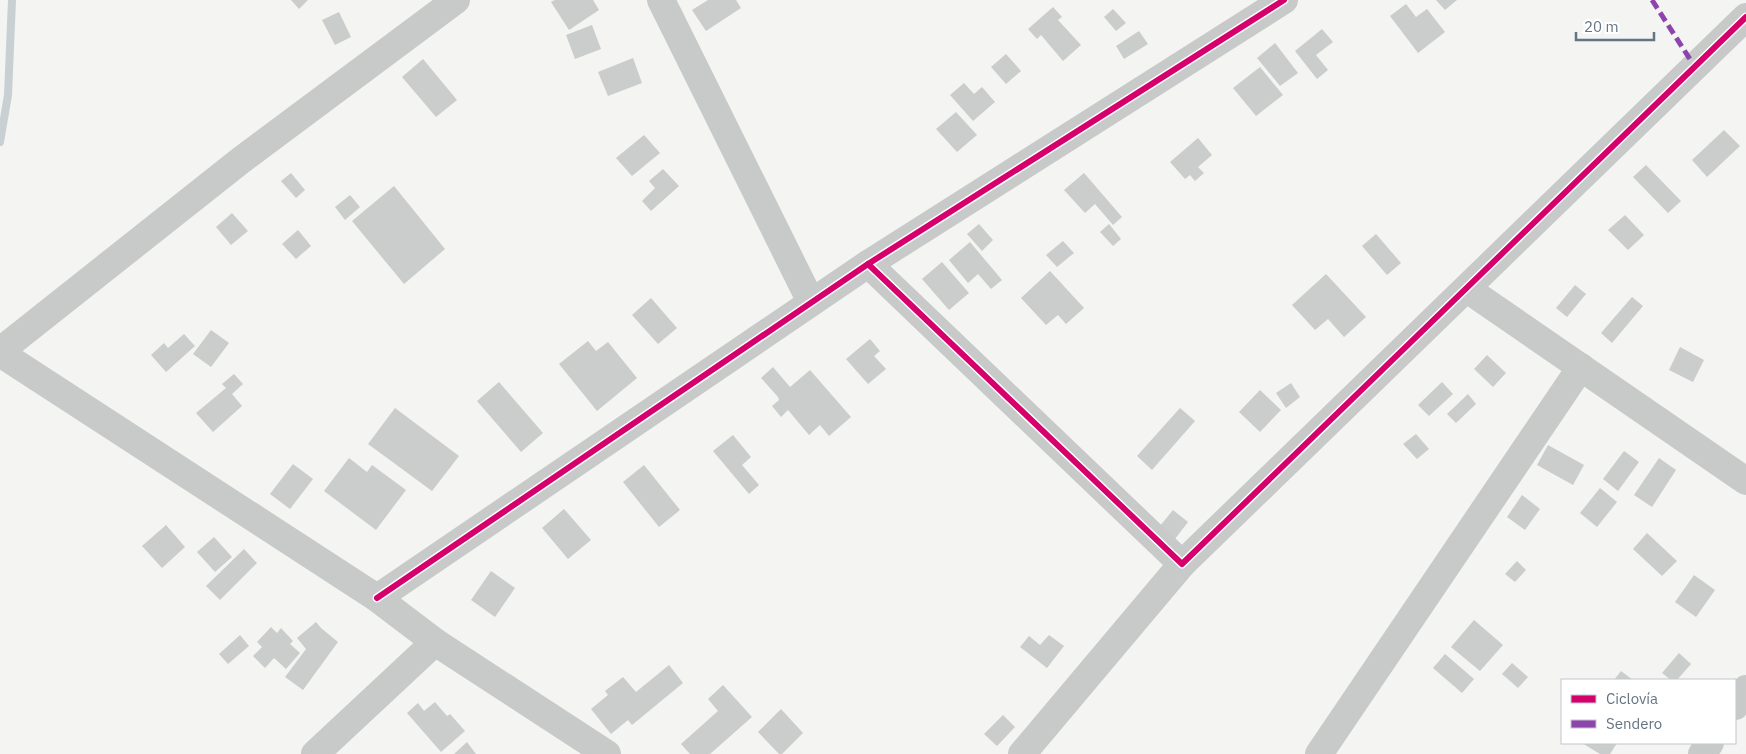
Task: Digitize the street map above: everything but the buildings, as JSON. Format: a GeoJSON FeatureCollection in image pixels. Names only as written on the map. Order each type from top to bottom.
{"type":"FeatureCollection","features":[{"type":"Feature","properties":{"kind":"street"},"geometry":{"type":"LineString","coordinates":[[456,0],[240,161],[0,352],[377,598],[435,642],[607,754]]}},
{"type":"Feature","properties":{"kind":"street"},"geometry":{"type":"LineString","coordinates":[[661,0],[811,302]]}},
{"type":"Feature","properties":{"kind":"street"},"geometry":{"type":"LineString","coordinates":[[377,598],[868,264],[1284,0]]}},
{"type":"Feature","properties":{"kind":"street"},"geometry":{"type":"LineString","coordinates":[[1022,754],[1182,564],[1746,17]]}},
{"type":"Feature","properties":{"kind":"street"},"geometry":{"type":"LineString","coordinates":[[868,264],[1182,564]]}},
{"type":"Feature","properties":{"kind":"street"},"geometry":{"type":"LineString","coordinates":[[1467,289],[1746,481]]}},
{"type":"Feature","properties":{"kind":"street"},"geometry":{"type":"LineString","coordinates":[[1319,754],[1581,368]]}},
{"type":"Feature","properties":{"kind":"street"},"geometry":{"type":"LineString","coordinates":[[315,754],[435,642]]}},
{"type":"Feature","properties":{"kind":"street"},"geometry":{"type":"LineString","coordinates":[[1736,704],[1746,689]]}},
{"type":"Feature","properties":{"kind":"waterway"},"geometry":{"type":"LineString","coordinates":[[0,142],[8,95],[12,0]]}},
{"type":"Feature","properties":{"kind":"marked path"},"geometry":{"type":"LineString","coordinates":[[1652,0],[1695,67]]}},
{"type":"Feature","properties":{"kind":"cycle path"},"geometry":{"type":"LineString","coordinates":[[377,598],[868,264],[1284,0]]}},
{"type":"Feature","properties":{"kind":"cycle path"},"geometry":{"type":"LineString","coordinates":[[868,264],[1182,564],[1746,17]]}}]}
